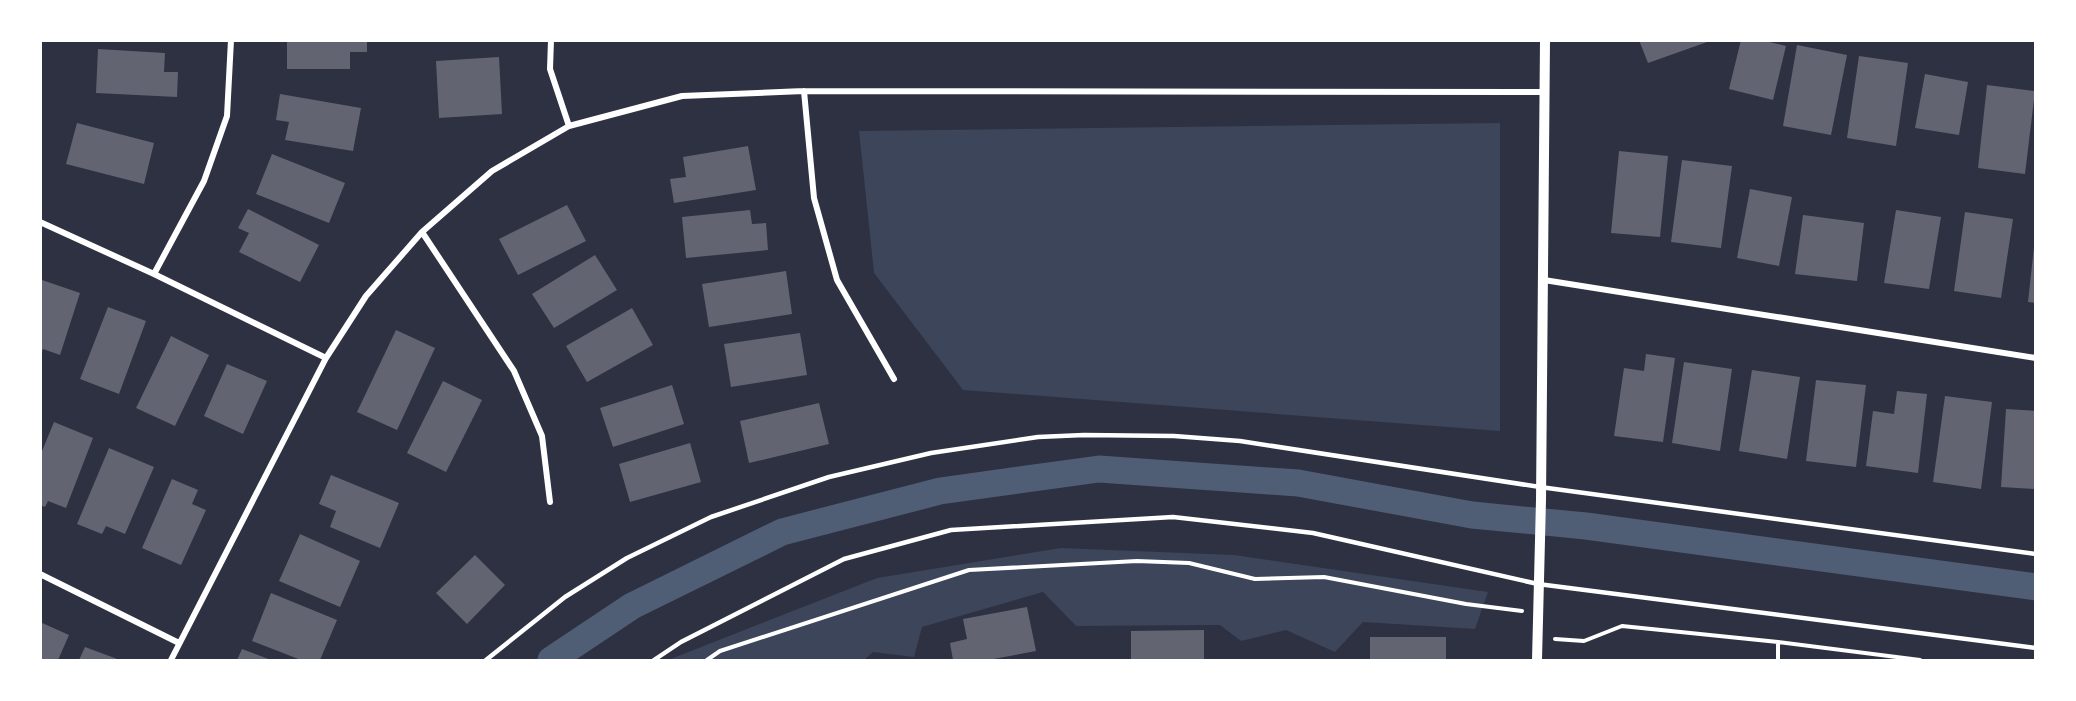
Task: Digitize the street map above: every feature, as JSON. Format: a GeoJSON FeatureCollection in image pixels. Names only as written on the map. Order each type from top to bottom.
{"type":"FeatureCollection","features":[{"type":"Feature","properties":{"kind":"street"},"geometry":{"type":"LineString","coordinates":[[154,274],[204,181],[227,116],[231,40]]}},
{"type":"Feature","properties":{"kind":"street"},"geometry":{"type":"LineString","coordinates":[[551,40],[550,69],[569,126]]}},
{"type":"Feature","properties":{"kind":"street"},"geometry":{"type":"LineString","coordinates":[[1537,660],[1544,279],[1545,40]]}},
{"type":"Feature","properties":{"kind":"street"},"geometry":{"type":"LineString","coordinates":[[804,91],[814,198],[837,279],[894,379]]}},
{"type":"Feature","properties":{"kind":"street"},"geometry":{"type":"LineString","coordinates":[[171,660],[326,358],[366,296],[422,232],[492,171],[569,126],[682,96],[804,91],[1545,92]]}},
{"type":"Feature","properties":{"kind":"street"},"geometry":{"type":"LineString","coordinates":[[40,222],[154,274],[326,358]]}},
{"type":"Feature","properties":{"kind":"street"},"geometry":{"type":"LineString","coordinates":[[422,232],[514,371],[542,436],[550,502]]}},
{"type":"Feature","properties":{"kind":"street"},"geometry":{"type":"LineString","coordinates":[[1544,279],[2036,358]]}},
{"type":"Feature","properties":{"kind":"street"},"geometry":{"type":"LineString","coordinates":[[40,574],[179,643]]}},
{"type":"Feature","properties":{"kind":"lane"},"geometry":{"type":"LineString","coordinates":[[486,660],[565,597],[627,558],[711,517],[829,477],[931,453],[1038,437],[1174,436],[1240,441],[1540,487],[2036,554]]}},
{"type":"Feature","properties":{"kind":"lane"},"geometry":{"type":"LineString","coordinates":[[654,660],[681,642],[844,559],[951,531],[1173,517],[1313,533],[1538,584],[2036,648]]}},
{"type":"Feature","properties":{"kind":"path"},"geometry":{"type":"LineString","coordinates":[[707,660],[720,651],[969,570],[1137,561],[1189,563],[1255,579],[1324,577],[1466,604],[1538,613]]}},
{"type":"Feature","properties":{"kind":"path"},"geometry":{"type":"LineString","coordinates":[[1537,638],[1584,641],[1622,626],[1920,660]]}},
{"type":"Feature","properties":{"kind":"path"},"geometry":{"type":"LineString","coordinates":[[1778,642],[1778,660]]}},
{"type":"Feature","properties":{"kind":"shaded area"},"geometry":{"type":"Polygon","coordinates":[[[1500,123],[1500,431],[963,390],[874,273],[859,131],[1500,123]]]}},
{"type":"Feature","properties":{"kind":"shaded area"},"geometry":{"type":"Polygon","coordinates":[[[1061,548],[1234,555],[1488,592],[1475,629],[1363,622],[1335,652],[1286,630],[1241,641],[1220,625],[1076,626],[1043,592],[922,627],[914,657],[873,652],[864,660],[668,660],[877,578],[1061,548]]]}},
{"type":"Feature","properties":{"kind":"building"},"geometry":{"type":"Polygon","coordinates":[[[287,40],[367,40],[367,52],[350,52],[350,69],[287,69],[287,40]]]}},
{"type":"Feature","properties":{"kind":"building"},"geometry":{"type":"Polygon","coordinates":[[[1639,40],[1710,40],[1710,41],[1648,63],[1639,40]]]}},
{"type":"Feature","properties":{"kind":"building"},"geometry":{"type":"Polygon","coordinates":[[[1741,40],[1761,40],[1786,46],[1773,100],[1729,89],[1741,40]]]}},
{"type":"Feature","properties":{"kind":"building"},"geometry":{"type":"Polygon","coordinates":[[[1797,45],[1847,55],[1831,135],[1783,126],[1797,45]]]}},
{"type":"Feature","properties":{"kind":"building"},"geometry":{"type":"Polygon","coordinates":[[[98,49],[165,53],[164,72],[178,72],[177,97],[96,93],[98,49]]]}},
{"type":"Feature","properties":{"kind":"building"},"geometry":{"type":"Polygon","coordinates":[[[1859,56],[1908,63],[1896,146],[1847,138],[1859,56]]]}},
{"type":"Feature","properties":{"kind":"building"},"geometry":{"type":"Polygon","coordinates":[[[499,57],[502,114],[439,118],[436,61],[499,57]]]}},
{"type":"Feature","properties":{"kind":"building"},"geometry":{"type":"Polygon","coordinates":[[[1925,74],[1968,82],[1959,135],[1915,128],[1925,74]]]}},
{"type":"Feature","properties":{"kind":"building"},"geometry":{"type":"Polygon","coordinates":[[[1987,85],[2035,91],[2025,174],[1978,168],[1987,85]]]}},
{"type":"Feature","properties":{"kind":"building"},"geometry":{"type":"Polygon","coordinates":[[[280,94],[361,108],[353,151],[285,140],[289,122],[276,120],[280,94]]]}},
{"type":"Feature","properties":{"kind":"building"},"geometry":{"type":"Polygon","coordinates":[[[77,123],[154,143],[144,184],[66,164],[77,123]]]}},
{"type":"Feature","properties":{"kind":"building"},"geometry":{"type":"Polygon","coordinates":[[[748,146],[756,190],[674,203],[670,179],[686,177],[683,157],[748,146]]]}},
{"type":"Feature","properties":{"kind":"building"},"geometry":{"type":"Polygon","coordinates":[[[1619,151],[1668,156],[1660,237],[1611,233],[1619,151]]]}},
{"type":"Feature","properties":{"kind":"building"},"geometry":{"type":"Polygon","coordinates":[[[272,154],[345,183],[329,223],[256,194],[272,154]]]}},
{"type":"Feature","properties":{"kind":"building"},"geometry":{"type":"Polygon","coordinates":[[[1682,160],[1732,166],[1721,248],[1671,242],[1682,160]]]}},
{"type":"Feature","properties":{"kind":"building"},"geometry":{"type":"Polygon","coordinates":[[[1750,189],[1792,197],[1779,266],[1737,258],[1750,189]]]}},
{"type":"Feature","properties":{"kind":"building"},"geometry":{"type":"Polygon","coordinates":[[[567,205],[586,241],[518,275],[499,239],[567,205]]]}},
{"type":"Feature","properties":{"kind":"building"},"geometry":{"type":"Polygon","coordinates":[[[248,209],[319,245],[300,282],[239,252],[249,233],[238,228],[248,209]]]}},
{"type":"Feature","properties":{"kind":"building"},"geometry":{"type":"Polygon","coordinates":[[[750,210],[752,224],[766,223],[768,250],[686,258],[682,217],[750,210]]]}},
{"type":"Feature","properties":{"kind":"building"},"geometry":{"type":"Polygon","coordinates":[[[1896,210],[1941,217],[1929,289],[1884,283],[1896,210]]]}},
{"type":"Feature","properties":{"kind":"building"},"geometry":{"type":"Polygon","coordinates":[[[1965,212],[2013,219],[2001,298],[1954,291],[1965,212]]]}},
{"type":"Feature","properties":{"kind":"building"},"geometry":{"type":"Polygon","coordinates":[[[1803,215],[1864,223],[1857,281],[1795,274],[1803,215]]]}},
{"type":"Feature","properties":{"kind":"building"},"geometry":{"type":"Polygon","coordinates":[[[2034,247],[2036,248],[2036,303],[2028,302],[2034,247]]]}},
{"type":"Feature","properties":{"kind":"building"},"geometry":{"type":"Polygon","coordinates":[[[595,255],[617,290],[554,328],[532,294],[595,255]]]}},
{"type":"Feature","properties":{"kind":"building"},"geometry":{"type":"Polygon","coordinates":[[[786,271],[792,314],[709,327],[702,284],[786,271]]]}},
{"type":"Feature","properties":{"kind":"building"},"geometry":{"type":"Polygon","coordinates":[[[42,280],[80,293],[60,355],[43,349],[40,355],[42,280]]]}},
{"type":"Feature","properties":{"kind":"building"},"geometry":{"type":"Polygon","coordinates":[[[108,307],[146,321],[119,394],[80,379],[108,307]]]}},
{"type":"Feature","properties":{"kind":"building"},"geometry":{"type":"Polygon","coordinates":[[[632,308],[653,345],[587,382],[566,346],[632,308]]]}},
{"type":"Feature","properties":{"kind":"building"},"geometry":{"type":"Polygon","coordinates":[[[396,330],[435,348],[397,430],[357,412],[396,330]]]}},
{"type":"Feature","properties":{"kind":"building"},"geometry":{"type":"Polygon","coordinates":[[[800,333],[807,375],[731,387],[724,344],[800,333]]]}},
{"type":"Feature","properties":{"kind":"building"},"geometry":{"type":"Polygon","coordinates":[[[171,336],[209,355],[175,426],[136,408],[171,336]]]}},
{"type":"Feature","properties":{"kind":"building"},"geometry":{"type":"Polygon","coordinates":[[[1646,354],[1675,358],[1663,442],[1614,436],[1624,368],[1644,371],[1646,354]]]}},
{"type":"Feature","properties":{"kind":"building"},"geometry":{"type":"Polygon","coordinates":[[[1684,362],[1732,369],[1720,451],[1672,443],[1684,362]]]}},
{"type":"Feature","properties":{"kind":"building"},"geometry":{"type":"Polygon","coordinates":[[[227,364],[267,381],[243,434],[204,416],[227,364]]]}},
{"type":"Feature","properties":{"kind":"building"},"geometry":{"type":"Polygon","coordinates":[[[1752,370],[1800,377],[1787,459],[1739,451],[1752,370]]]}},
{"type":"Feature","properties":{"kind":"building"},"geometry":{"type":"Polygon","coordinates":[[[1816,380],[1866,385],[1856,467],[1806,461],[1816,380]]]}},
{"type":"Feature","properties":{"kind":"building"},"geometry":{"type":"Polygon","coordinates":[[[443,381],[482,400],[446,472],[407,453],[443,381]]]}},
{"type":"Feature","properties":{"kind":"building"},"geometry":{"type":"Polygon","coordinates":[[[672,385],[684,424],[613,447],[600,408],[672,385]]]}},
{"type":"Feature","properties":{"kind":"building"},"geometry":{"type":"Polygon","coordinates":[[[1897,391],[1927,394],[1918,473],[1866,466],[1873,411],[1894,414],[1897,391]]]}},
{"type":"Feature","properties":{"kind":"building"},"geometry":{"type":"Polygon","coordinates":[[[1945,396],[1992,402],[1981,489],[1933,482],[1945,396]]]}},
{"type":"Feature","properties":{"kind":"building"},"geometry":{"type":"Polygon","coordinates":[[[819,403],[829,444],[749,463],[740,421],[819,403]]]}},
{"type":"Feature","properties":{"kind":"building"},"geometry":{"type":"Polygon","coordinates":[[[2006,409],[2036,411],[2036,489],[2001,487],[2006,409]]]}},
{"type":"Feature","properties":{"kind":"building"},"geometry":{"type":"Polygon","coordinates":[[[54,422],[93,438],[66,508],[48,501],[45,507],[40,505],[40,456],[54,422]]]}},
{"type":"Feature","properties":{"kind":"building"},"geometry":{"type":"Polygon","coordinates":[[[690,443],[701,482],[630,502],[619,464],[690,443]]]}},
{"type":"Feature","properties":{"kind":"building"},"geometry":{"type":"Polygon","coordinates":[[[109,448],[154,467],[125,534],[106,526],[102,534],[77,524],[109,448]]]}},
{"type":"Feature","properties":{"kind":"building"},"geometry":{"type":"Polygon","coordinates":[[[331,475],[399,503],[380,548],[330,527],[336,511],[319,504],[331,475]]]}},
{"type":"Feature","properties":{"kind":"building"},"geometry":{"type":"Polygon","coordinates":[[[172,479],[198,490],[192,504],[206,510],[181,565],[142,548],[172,479]]]}},
{"type":"Feature","properties":{"kind":"building"},"geometry":{"type":"Polygon","coordinates":[[[300,534],[360,561],[340,607],[279,581],[300,534]]]}},
{"type":"Feature","properties":{"kind":"building"},"geometry":{"type":"Polygon","coordinates":[[[475,555],[505,585],[467,624],[436,593],[475,555]]]}},
{"type":"Feature","properties":{"kind":"building"},"geometry":{"type":"Polygon","coordinates":[[[271,593],[337,620],[320,660],[301,660],[252,641],[271,593]]]}},
{"type":"Feature","properties":{"kind":"building"},"geometry":{"type":"Polygon","coordinates":[[[1027,607],[1036,651],[988,660],[953,660],[950,643],[967,639],[963,619],[1027,607]]]}},
{"type":"Feature","properties":{"kind":"building"},"geometry":{"type":"Polygon","coordinates":[[[40,622],[69,635],[58,660],[40,660],[40,622]]]}},
{"type":"Feature","properties":{"kind":"building"},"geometry":{"type":"Polygon","coordinates":[[[1204,630],[1204,660],[1131,660],[1131,631],[1204,630]]]}},
{"type":"Feature","properties":{"kind":"building"},"geometry":{"type":"Polygon","coordinates":[[[1370,637],[1446,637],[1446,660],[1370,660],[1370,637]]]}},
{"type":"Feature","properties":{"kind":"building"},"geometry":{"type":"Polygon","coordinates":[[[85,647],[120,660],[79,660],[85,647]]]}},
{"type":"Feature","properties":{"kind":"building"},"geometry":{"type":"Polygon","coordinates":[[[242,649],[271,660],[237,660],[242,649]]]}},
{"type":"Feature","properties":{"kind":"waterway"},"geometry":{"type":"LineString","coordinates":[[551,660],[632,606],[782,532],[940,491],[1099,469],[1298,483],[1472,515],[1586,526],[2036,587]]}}]}
